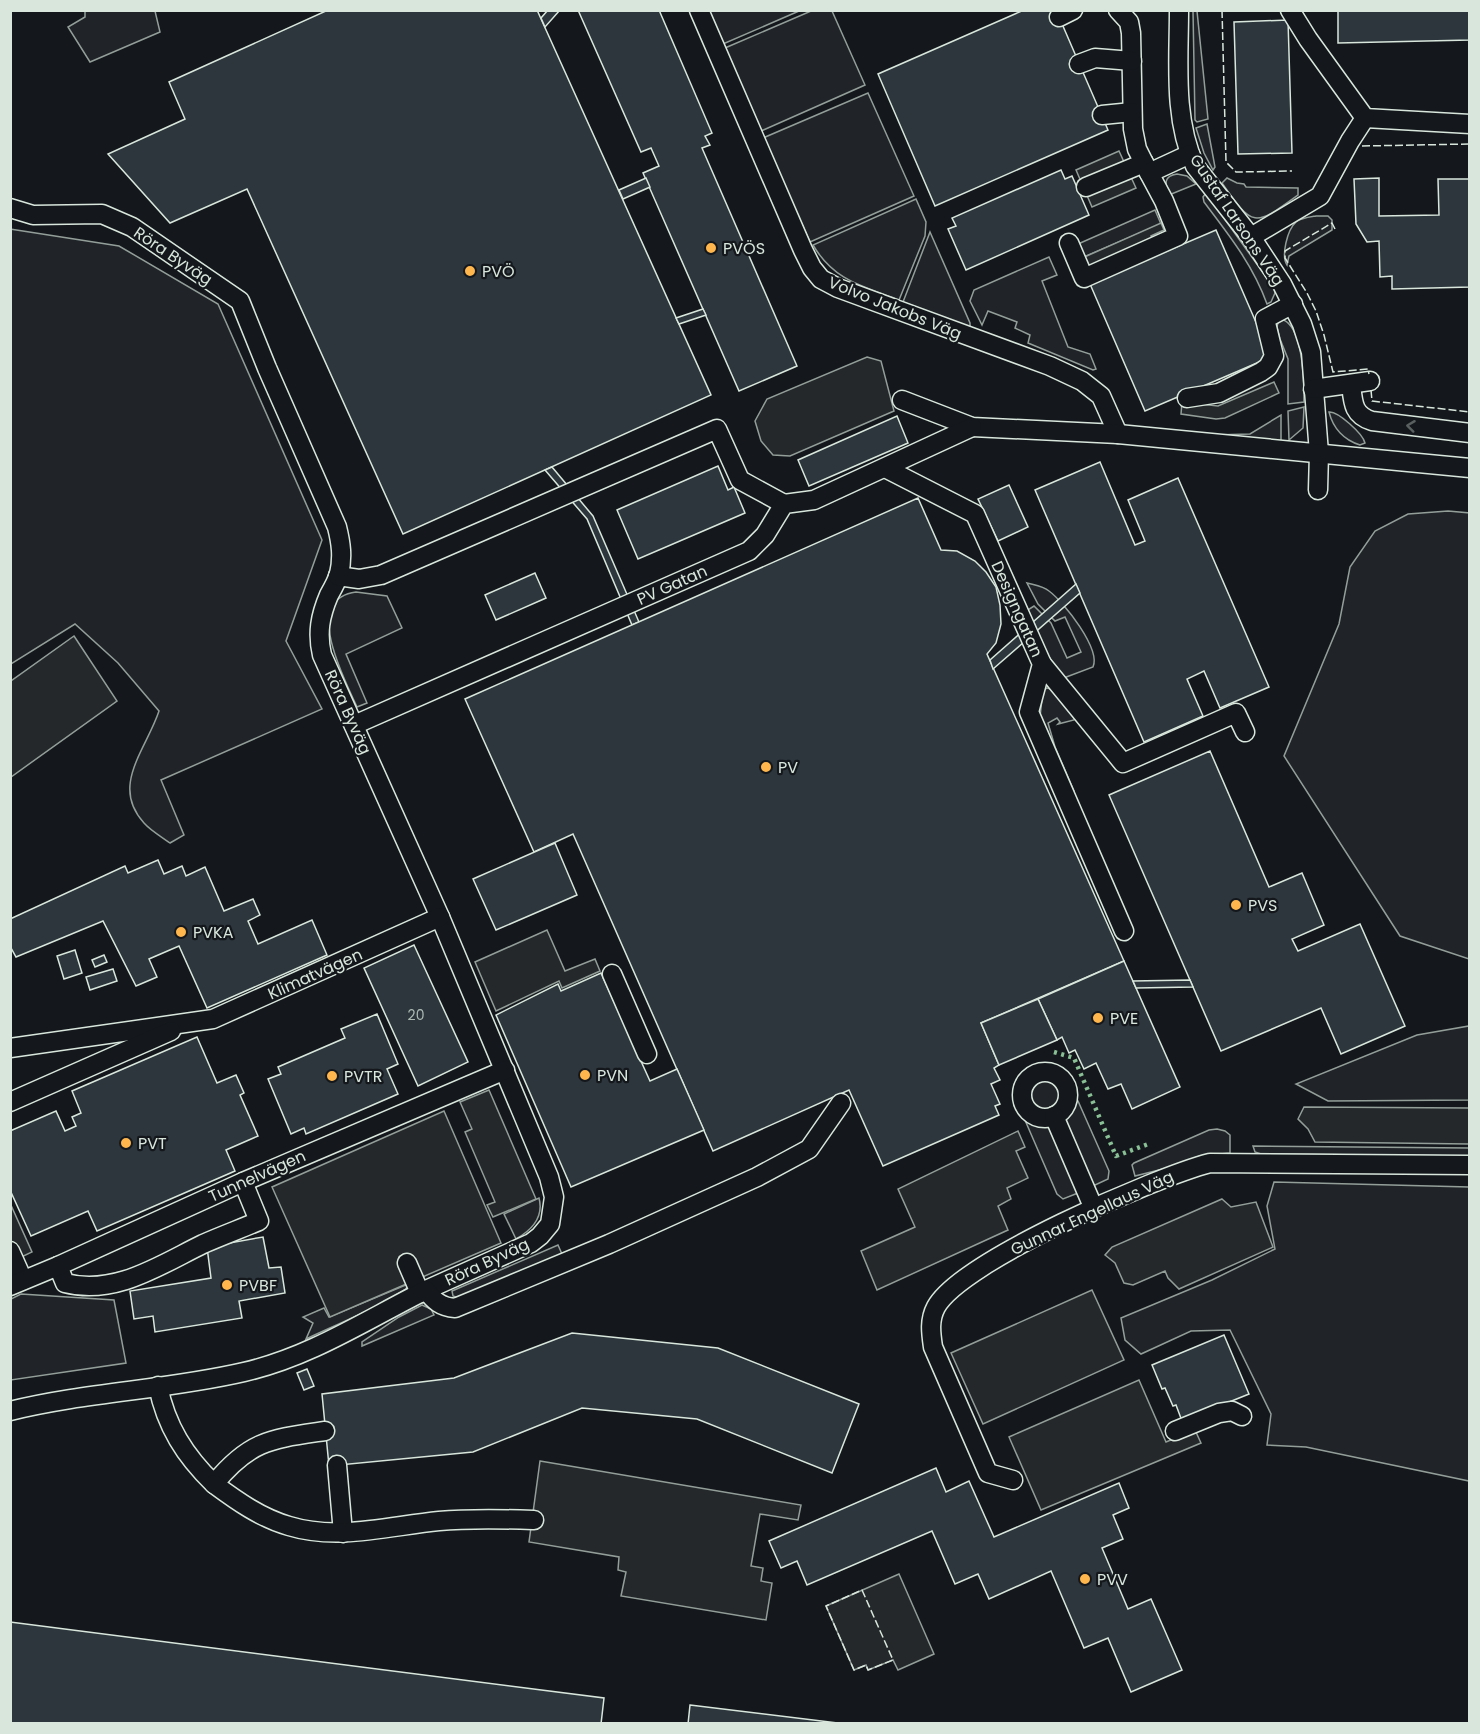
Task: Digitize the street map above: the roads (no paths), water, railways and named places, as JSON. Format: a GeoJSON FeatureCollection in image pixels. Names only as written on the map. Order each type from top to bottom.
{"type":"FeatureCollection","features":[{"type":"Feature","properties":{"kind":"street","name":"Volvo Jakobs Väg"},"geometry":{"type":"LineString","coordinates":[[699,10],[803,250],[812,268],[821,279],[861,298],[1050,366],[1082,381],[1101,396],[1118,434]]}},
{"type":"Feature","properties":{"kind":"street"},"geometry":{"type":"LineString","coordinates":[[1069,243],[1084,278],[1109,272],[1180,240],[1164,201],[1137,149],[1132,112],[1131,33],[1129,22],[1118,10]]}},
{"type":"Feature","properties":{"kind":"street","name":"Gustaf Larsons Väg"},"geometry":{"type":"LineString","coordinates":[[1179,10],[1180,103],[1190,154],[1201,174],[1251,237],[1293,304],[1311,352],[1319,453],[1318,490]]}},
{"type":"Feature","properties":{"kind":"street"},"geometry":{"type":"LineString","coordinates":[[1290,10],[1365,118]]}},
{"type":"Feature","properties":{"kind":"street"},"geometry":{"type":"LineString","coordinates":[[1079,64],[1095,58],[1132,61]]}},
{"type":"Feature","properties":{"kind":"street"},"geometry":{"type":"LineString","coordinates":[[1102,115],[1132,112]]}},
{"type":"Feature","properties":{"kind":"street"},"geometry":{"type":"LineString","coordinates":[[1365,118],[1470,124]]}},
{"type":"Feature","properties":{"kind":"street"},"geometry":{"type":"LineString","coordinates":[[1251,237],[1320,196],[1365,118]]}},
{"type":"Feature","properties":{"kind":"street"},"geometry":{"type":"LineString","coordinates":[[1086,187],[1190,154]]}},
{"type":"Feature","properties":{"kind":"street","name":"Röra Byväg"},"geometry":{"type":"LineString","coordinates":[[10,208],[33,215],[102,214],[132,227],[240,301],[337,527],[341,542],[342,556],[338,576],[319,624],[322,655],[440,917],[549,1177],[554,1197],[550,1224],[531,1243],[423,1291],[320,1346],[292,1358],[246,1372],[158,1386]]}},
{"type":"Feature","properties":{"kind":"street"},"geometry":{"type":"LineString","coordinates":[[1187,398],[1219,393],[1268,367],[1274,356],[1258,315],[1293,304]]}},
{"type":"Feature","properties":{"kind":"street"},"geometry":{"type":"LineString","coordinates":[[1313,389],[1370,381]]}},
{"type":"Feature","properties":{"kind":"street"},"geometry":{"type":"LineString","coordinates":[[1351,384],[1356,411],[1363,418],[1470,433]]}},
{"type":"Feature","properties":{"kind":"street"},"geometry":{"type":"LineString","coordinates":[[902,400],[972,427],[1118,434],[1470,468]]}},
{"type":"Feature","properties":{"kind":"street"},"geometry":{"type":"LineString","coordinates":[[338,576],[359,579],[381,574],[717,429],[740,480],[784,504],[814,500],[972,427]]}},
{"type":"Feature","properties":{"kind":"street","name":"Designgatan"},"geometry":{"type":"LineString","coordinates":[[885,468],[975,514],[1042,664],[1029,712],[1125,931]]}},
{"type":"Feature","properties":{"kind":"street","name":"PV Gatan"},"geometry":{"type":"LineString","coordinates":[[354,725],[748,551],[765,535],[784,504]]}},
{"type":"Feature","properties":{"kind":"street"},"geometry":{"type":"LineString","coordinates":[[1042,664],[1123,763],[1236,713],[1245,732]]}},
{"type":"Feature","properties":{"kind":"street","name":"Klimatvägen"},"geometry":{"type":"LineString","coordinates":[[10,1047],[213,1019],[440,917]]}},
{"type":"Feature","properties":{"kind":"street"},"geometry":{"type":"LineString","coordinates":[[612,974],[647,1054]]}},
{"type":"Feature","properties":{"kind":"street","name":"Klimatvägen"},"geometry":{"type":"LineString","coordinates":[[10,1102],[188,1023]]}},
{"type":"Feature","properties":{"kind":"street","name":"Tunnelvägen"},"geometry":{"type":"LineString","coordinates":[[17,1283],[243,1182],[505,1070]]}},
{"type":"Feature","properties":{"kind":"street"},"geometry":{"type":"LineString","coordinates":[[407,1263],[423,1291],[444,1307],[455,1308],[609,1244],[757,1177],[809,1149],[841,1103]]}},
{"type":"Feature","properties":{"kind":"street"},"geometry":{"type":"LineString","coordinates":[[1054,1116],[1094,1209]]}},
{"type":"Feature","properties":{"kind":"street","name":"Gunnar Engellaus Väg"},"geometry":{"type":"LineString","coordinates":[[1013,1480],[988,1473],[933,1347],[930,1330],[936,1306],[963,1278],[1038,1236],[1094,1209],[1185,1170],[1210,1163],[1470,1165]]}},
{"type":"Feature","properties":{"kind":"street"},"geometry":{"type":"LineString","coordinates":[[58,1266],[65,1283],[80,1287],[114,1285],[259,1221],[243,1182]]}},
{"type":"Feature","properties":{"kind":"street"},"geometry":{"type":"LineString","coordinates":[[10,1251],[17,1283]]}},
{"type":"Feature","properties":{"kind":"street"},"geometry":{"type":"LineString","coordinates":[[10,1411],[158,1386],[162,1405],[173,1431],[197,1468],[239,1503],[290,1527],[321,1533],[343,1533],[438,1521],[483,1518],[534,1520]]}},
{"type":"Feature","properties":{"kind":"street"},"geometry":{"type":"LineString","coordinates":[[1175,1431],[1218,1413],[1232,1411],[1242,1416]]}},
{"type":"Feature","properties":{"kind":"street"},"geometry":{"type":"LineString","coordinates":[[214,1484],[230,1465],[252,1448],[275,1440],[325,1431]]}},
{"type":"Feature","properties":{"kind":"street"},"geometry":{"type":"LineString","coordinates":[[337,1466],[343,1533]]}},
{"type":"Feature","properties":{"kind":"place","name":"PVÖS"},"geometry":{"type":"Point","coordinates":[711,248]}},
{"type":"Feature","properties":{"kind":"place","name":"PVÖ"},"geometry":{"type":"Point","coordinates":[470,271]}},
{"type":"Feature","properties":{"kind":"place","name":"PV"},"geometry":{"type":"Point","coordinates":[766,767]}},
{"type":"Feature","properties":{"kind":"place","name":"PVS"},"geometry":{"type":"Point","coordinates":[1236,905]}},
{"type":"Feature","properties":{"kind":"place","name":"PVKA"},"geometry":{"type":"Point","coordinates":[181,932]}},
{"type":"Feature","properties":{"kind":"place","name":"PVE"},"geometry":{"type":"Point","coordinates":[1098,1018]}},
{"type":"Feature","properties":{"kind":"place","name":"PVN"},"geometry":{"type":"Point","coordinates":[585,1075]}},
{"type":"Feature","properties":{"kind":"place","name":"PVTR"},"geometry":{"type":"Point","coordinates":[332,1076]}},
{"type":"Feature","properties":{"kind":"place","name":"PVT"},"geometry":{"type":"Point","coordinates":[126,1143]}},
{"type":"Feature","properties":{"kind":"place","name":"PVBF"},"geometry":{"type":"Point","coordinates":[227,1285]}},
{"type":"Feature","properties":{"kind":"place","name":"PVV"},"geometry":{"type":"Point","coordinates":[1085,1579]}}]}
